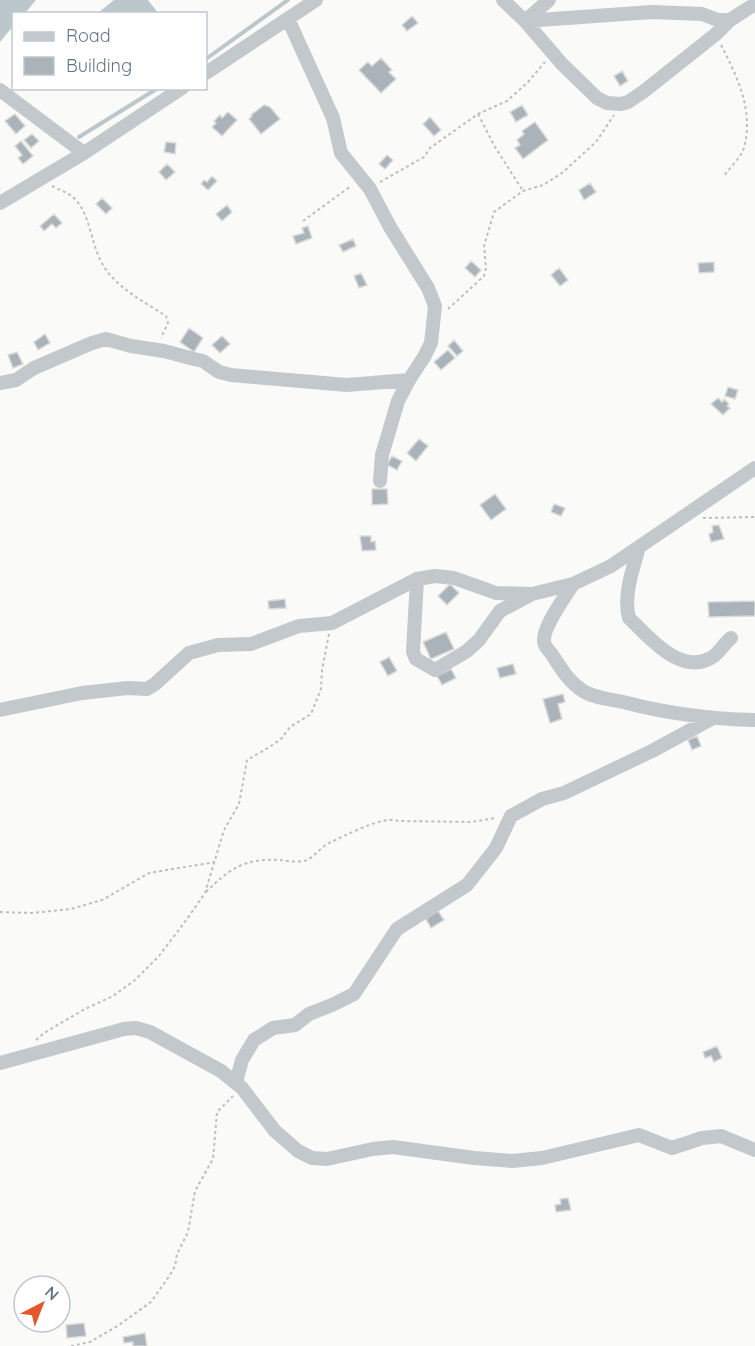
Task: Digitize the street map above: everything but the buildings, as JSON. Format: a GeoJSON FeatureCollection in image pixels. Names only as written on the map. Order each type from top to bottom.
{"type":"FeatureCollection","features":[{"type":"Feature","properties":{"kind":"street"},"geometry":{"type":"LineString","coordinates":[[207,72],[316,0]]}},
{"type":"Feature","properties":{"kind":"street"},"geometry":{"type":"LineString","coordinates":[[503,0],[597,98],[607,103],[621,104],[643,92],[716,34],[730,20],[755,4]]}},
{"type":"Feature","properties":{"kind":"street"},"geometry":{"type":"LineString","coordinates":[[525,21],[549,0]]}},
{"type":"Feature","properties":{"kind":"street"},"geometry":{"type":"LineString","coordinates":[[525,21],[652,12],[702,14],[718,20],[730,20]]}},
{"type":"Feature","properties":{"kind":"street"},"geometry":{"type":"LineString","coordinates":[[288,19],[333,118],[341,153],[367,186],[428,288],[435,306],[430,343],[398,401],[389,428],[382,455],[380,481]]}},
{"type":"Feature","properties":{"kind":"street"},"geometry":{"type":"LineString","coordinates":[[0,90],[84,153]]}},
{"type":"Feature","properties":{"kind":"street"},"geometry":{"type":"LineString","coordinates":[[0,203],[84,153],[179,90]]}},
{"type":"Feature","properties":{"kind":"street"},"geometry":{"type":"LineString","coordinates":[[0,383],[16,380],[34,368],[106,339],[203,362],[219,372],[231,375],[347,385],[409,380]]}},
{"type":"Feature","properties":{"kind":"street"},"geometry":{"type":"LineString","coordinates":[[417,579],[413,652],[416,659],[435,670],[467,651],[479,640],[500,611],[532,594],[573,584],[611,566],[755,468]]}},
{"type":"Feature","properties":{"kind":"street"},"geometry":{"type":"LineString","coordinates":[[639,547],[628,587],[629,618],[675,659],[688,662],[714,656],[731,638]]}},
{"type":"Feature","properties":{"kind":"street"},"geometry":{"type":"LineString","coordinates":[[0,710],[82,693],[128,688],[147,689],[195,650],[218,645],[251,644],[299,626],[332,623],[417,579],[435,576],[454,578],[496,593],[532,594]]}},
{"type":"Feature","properties":{"kind":"street"},"geometry":{"type":"LineString","coordinates":[[573,584],[555,614],[544,645],[569,680],[584,692],[602,699],[711,719],[755,720]]}},
{"type":"Feature","properties":{"kind":"street"},"geometry":{"type":"LineString","coordinates":[[239,1085],[242,1060],[254,1040],[273,1028],[295,1025],[309,1014],[354,994],[397,929],[467,885],[496,848],[511,816],[542,799],[564,793],[652,751],[711,719]]}},
{"type":"Feature","properties":{"kind":"street"},"geometry":{"type":"LineString","coordinates":[[0,1063],[123,1029],[136,1028],[150,1032],[221,1071],[239,1085],[275,1131],[298,1151],[312,1158],[327,1159],[393,1147],[512,1161],[542,1158],[639,1135],[672,1148],[702,1138],[721,1136],[755,1150]]}},
{"type":"Feature","properties":{"kind":"path"},"geometry":{"type":"LineString","coordinates":[[716,34],[745,90],[749,129],[742,152],[723,177]]}},
{"type":"Feature","properties":{"kind":"path"},"geometry":{"type":"LineString","coordinates":[[303,221],[350,186],[367,186],[424,157],[430,148],[478,114],[507,101],[543,65],[550,48]]}},
{"type":"Feature","properties":{"kind":"path"},"geometry":{"type":"LineString","coordinates":[[434,321],[484,276],[486,268],[484,246],[494,212],[523,191],[543,185],[562,173],[596,142],[621,104]]}},
{"type":"Feature","properties":{"kind":"path"},"geometry":{"type":"LineString","coordinates":[[478,114],[495,147],[523,191]]}},
{"type":"Feature","properties":{"kind":"path"},"geometry":{"type":"LineString","coordinates":[[38,179],[76,200],[82,209],[99,258],[106,270],[118,283],[166,316],[168,323],[156,350]]}},
{"type":"Feature","properties":{"kind":"path"},"geometry":{"type":"LineString","coordinates":[[697,518],[755,517]]}},
{"type":"Feature","properties":{"kind":"path"},"geometry":{"type":"LineString","coordinates":[[205,893],[224,830],[241,797],[247,760],[281,739],[290,727],[310,714],[315,706],[321,689],[322,670],[332,623]]}},
{"type":"Feature","properties":{"kind":"path"},"geometry":{"type":"LineString","coordinates":[[35,1041],[44,1033],[112,996],[135,980],[159,956],[205,893],[226,873],[249,862],[258,860],[306,861],[329,843],[369,824],[393,819],[471,822],[511,816]]}},
{"type":"Feature","properties":{"kind":"path"},"geometry":{"type":"LineString","coordinates":[[0,912],[32,913],[71,909],[102,900],[128,883],[150,873],[215,862]]}},
{"type":"Feature","properties":{"kind":"path"},"geometry":{"type":"LineString","coordinates":[[70,1346],[90,1342],[119,1325],[151,1302],[170,1275],[188,1232],[195,1191],[213,1159],[217,1112],[239,1085]]}},
{"type":"Feature","properties":{"kind":"shaded area"},"geometry":{"type":"Polygon","coordinates":[[[0,0],[36,0],[26,12],[12,12],[12,27],[0,42],[0,0]]]}},
{"type":"Feature","properties":{"kind":"shaded area"},"geometry":{"type":"Polygon","coordinates":[[[114,0],[148,0],[157,12],[99,12],[114,0]]]}},
{"type":"Feature","properties":{"kind":"waterway"},"geometry":{"type":"LineString","coordinates":[[207,58],[288,0]]}},
{"type":"Feature","properties":{"kind":"waterway"},"geometry":{"type":"LineString","coordinates":[[79,137],[155,90]]}}]}
